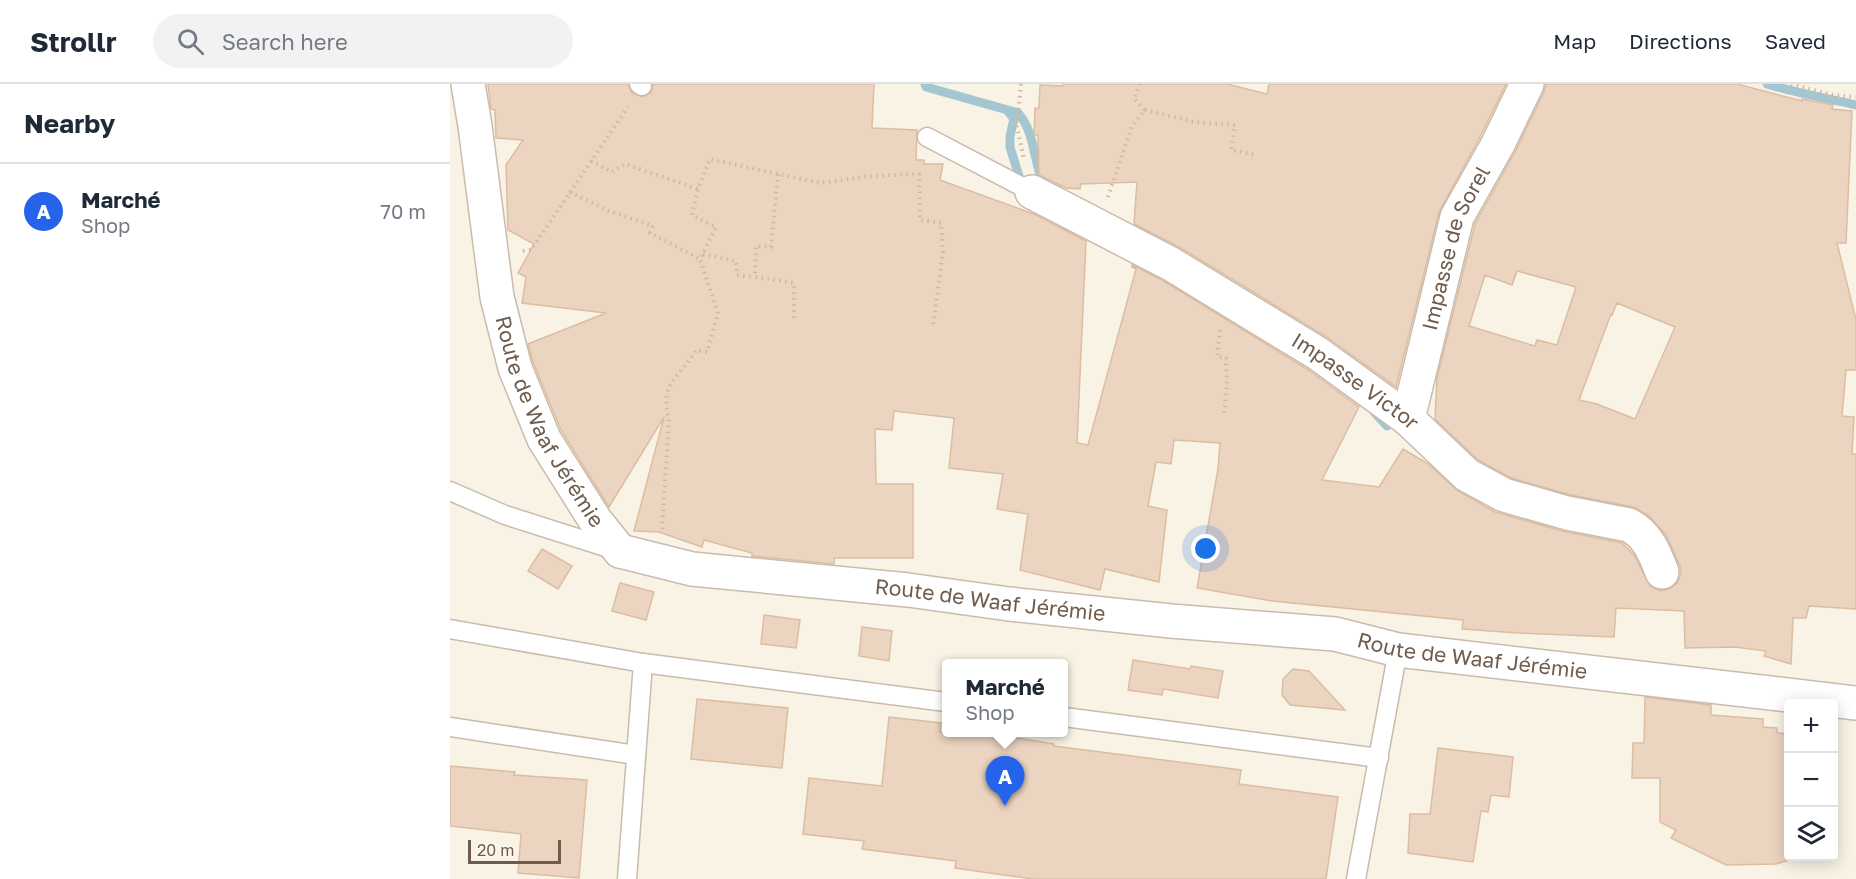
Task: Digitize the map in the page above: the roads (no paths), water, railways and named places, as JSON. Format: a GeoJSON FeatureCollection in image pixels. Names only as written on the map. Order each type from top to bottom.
{"type":"FeatureCollection","features":[{"type":"Feature","properties":{"kind":"street","name":"Route de Waaf Jérémie"},"geometry":{"type":"LineString","coordinates":[[468,84],[497,297],[515,368],[544,439],[595,520],[620,551],[692,569],[908,590],[1009,604],[1171,621],[1335,634],[1398,650],[1856,703]]}},
{"type":"Feature","properties":{"kind":"street","name":"Impasse de Sorel"},"geometry":{"type":"LineString","coordinates":[[1408,419],[1457,217],[1498,144],[1527,84]]}},
{"type":"Feature","properties":{"kind":"street","name":"Impasse Victor"},"geometry":{"type":"LineString","coordinates":[[1032,192],[1221,293],[1317,352],[1408,419],[1467,475],[1504,495],[1567,513],[1629,525],[1638,530],[1652,548],[1662,572]]}},
{"type":"Feature","properties":{"kind":"lane"},"geometry":{"type":"LineString","coordinates":[[927,137],[1032,192]]}},
{"type":"Feature","properties":{"kind":"lane"},"geometry":{"type":"LineString","coordinates":[[450,491],[505,515],[620,551]]}},
{"type":"Feature","properties":{"kind":"lane"},"geometry":{"type":"LineString","coordinates":[[450,629],[643,663],[942,701]]}},
{"type":"Feature","properties":{"kind":"lane"},"geometry":{"type":"LineString","coordinates":[[1356,879],[1398,650]]}},
{"type":"Feature","properties":{"kind":"lane"},"geometry":{"type":"LineString","coordinates":[[627,879],[643,663]]}},
{"type":"Feature","properties":{"kind":"lane"},"geometry":{"type":"LineString","coordinates":[[1068,718],[1379,758]]}},
{"type":"Feature","properties":{"kind":"lane"},"geometry":{"type":"LineString","coordinates":[[450,727],[636,755]]}},
{"type":"Feature","properties":{"kind":"waterway"},"geometry":{"type":"LineString","coordinates":[[925,84],[926,87],[1018,113],[1028,130],[1045,187]]}},
{"type":"Feature","properties":{"kind":"waterway"},"geometry":{"type":"LineString","coordinates":[[1767,84],[1856,105]]}},
{"type":"Feature","properties":{"kind":"waterway"},"geometry":{"type":"LineString","coordinates":[[1007,110],[1014,119],[1010,147],[1022,186]]}},
{"type":"Feature","properties":{"kind":"waterway"},"geometry":{"type":"LineString","coordinates":[[1374,412],[1387,426]]}},
{"type":"Feature","properties":{"kind":"place","name":"Marché"},"geometry":{"type":"Point","coordinates":[1005,806]}}]}
